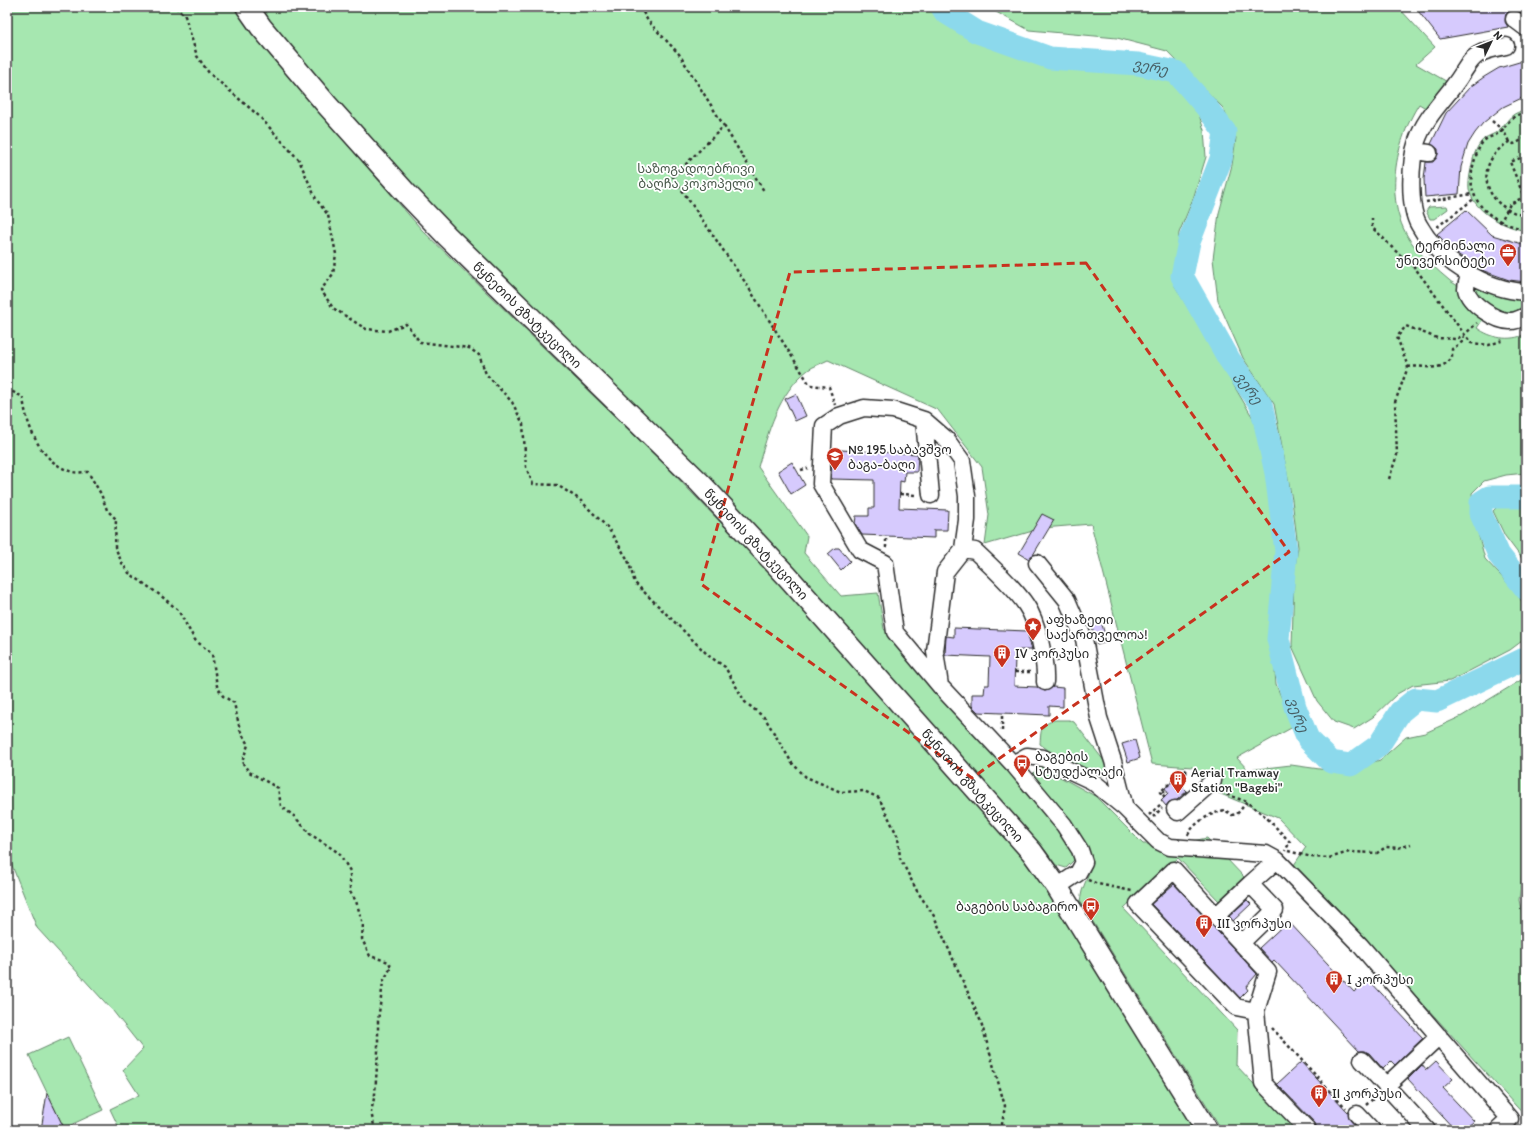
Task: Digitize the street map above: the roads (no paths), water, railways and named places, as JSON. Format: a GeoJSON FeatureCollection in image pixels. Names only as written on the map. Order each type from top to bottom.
{"type":"FeatureCollection","features":[{"type":"Feature","properties":{"kind":"main road","name":"წყნეთის გზატკეცილი"},"geometry":{"type":"LineString","coordinates":[[247,7],[261,27],[327,105],[415,203],[700,483],[787,576],[1032,852],[1057,887],[1207,1130]]}},
{"type":"Feature","properties":{"kind":"street"},"geometry":{"type":"LineString","coordinates":[[1506,46],[1484,51],[1475,55],[1425,124],[1422,152],[1411,179],[1418,224],[1444,255],[1473,276],[1504,288],[1526,292]]}},
{"type":"Feature","properties":{"kind":"street"},"geometry":{"type":"LineString","coordinates":[[1468,279],[1466,289],[1469,295],[1474,301],[1496,318],[1511,321],[1526,316]]}},
{"type":"Feature","properties":{"kind":"street"},"geometry":{"type":"LineString","coordinates":[[940,686],[935,651],[945,572],[963,550],[967,520],[967,504],[962,461],[946,439],[924,420],[893,410],[871,408],[864,408],[839,416],[824,426],[821,484],[860,550],[885,563],[896,632],[940,686],[1013,764],[1064,825],[1080,850],[1084,862],[1078,873],[1057,887]]}},
{"type":"Feature","properties":{"kind":"street"},"geometry":{"type":"LineString","coordinates":[[924,420],[925,495]]}},
{"type":"Feature","properties":{"kind":"street"},"geometry":{"type":"LineString","coordinates":[[963,550],[975,551],[1026,605],[1033,618],[1042,672]]}},
{"type":"Feature","properties":{"kind":"street"},"geometry":{"type":"LineString","coordinates":[[1037,563],[1067,600],[1084,639],[1098,718],[1113,761],[1125,808]]}},
{"type":"Feature","properties":{"kind":"street"},"geometry":{"type":"LineString","coordinates":[[1013,764],[1027,756],[1043,758],[1092,781],[1125,808],[1158,841],[1170,847],[1281,855],[1515,1124],[1498,1130]]}},
{"type":"Feature","properties":{"kind":"street"},"geometry":{"type":"LineString","coordinates":[[1168,809],[1178,812],[1211,785]]}},
{"type":"Feature","properties":{"kind":"street"},"geometry":{"type":"LineString","coordinates":[[1216,916],[1281,855]]}},
{"type":"Feature","properties":{"kind":"street"},"geometry":{"type":"LineString","coordinates":[[1256,1011],[1236,1007],[1138,904],[1174,870],[1268,972],[1256,1011],[1263,1083],[1308,1130]]}},
{"type":"Feature","properties":{"kind":"street"},"geometry":{"type":"LineString","coordinates":[[1241,943],[1275,910],[1250,884]]}},
{"type":"Feature","properties":{"kind":"street"},"geometry":{"type":"LineString","coordinates":[[1386,1086],[1439,1036]]}},
{"type":"Feature","properties":{"kind":"street"},"geometry":{"type":"LineString","coordinates":[[1362,1060],[1427,1130]]}},
{"type":"Feature","properties":{"kind":"street"},"geometry":{"type":"LineString","coordinates":[[1357,1114],[1372,1130]]}},
{"type":"Feature","properties":{"kind":"waterway","name":"ვერე"},"geometry":{"type":"LineString","coordinates":[[942,7],[945,12],[977,32],[1050,58],[1138,64],[1176,72],[1207,108],[1225,132],[1221,159],[1189,242],[1182,276],[1229,359],[1261,405],[1276,473],[1286,551],[1278,639],[1295,707],[1308,739],[1331,762],[1351,765],[1379,745],[1400,712],[1416,699],[1437,701],[1526,658]]}},
{"type":"Feature","properties":{"kind":"waterway","name":"ვერე"},"geometry":{"type":"LineString","coordinates":[[1526,497],[1489,497],[1481,502],[1481,514],[1499,555],[1526,589]]}},
{"type":"Feature","properties":{"kind":"place","name":"ტერმინალი უნივერსიტეტი"},"geometry":{"type":"Point","coordinates":[1508,267]}},
{"type":"Feature","properties":{"kind":"place","name":"№ 195 საბავშვო ბაგა-ბაღი"},"geometry":{"type":"Point","coordinates":[835,471]}},
{"type":"Feature","properties":{"kind":"place","name":"აფხაზეთი საქართველოა!"},"geometry":{"type":"Point","coordinates":[1033,641]}},
{"type":"Feature","properties":{"kind":"place","name":"IV კორპუსი"},"geometry":{"type":"Point","coordinates":[1002,668]}},
{"type":"Feature","properties":{"kind":"place","name":"ბაგების სტუდქალაქი"},"geometry":{"type":"Point","coordinates":[1022,778]}},
{"type":"Feature","properties":{"kind":"place","name":"Aerial Tramway Station \"Bagebi\""},"geometry":{"type":"Point","coordinates":[1178,794]}},
{"type":"Feature","properties":{"kind":"place","name":"ბაგების საბაგირო"},"geometry":{"type":"Point","coordinates":[1091,921]}},
{"type":"Feature","properties":{"kind":"place","name":"III კორპუსი"},"geometry":{"type":"Point","coordinates":[1204,938]}},
{"type":"Feature","properties":{"kind":"place","name":"I კორპუსი"},"geometry":{"type":"Point","coordinates":[1334,994]}},
{"type":"Feature","properties":{"kind":"place","name":"II კორპუსი"},"geometry":{"type":"Point","coordinates":[1319,1108]}},
{"type":"Feature","properties":{"kind":"park label","name":"საზოგადოებრივი ბაღჩა კოკოპელი"},"geometry":{"type":"Point","coordinates":[696,176]}}]}
